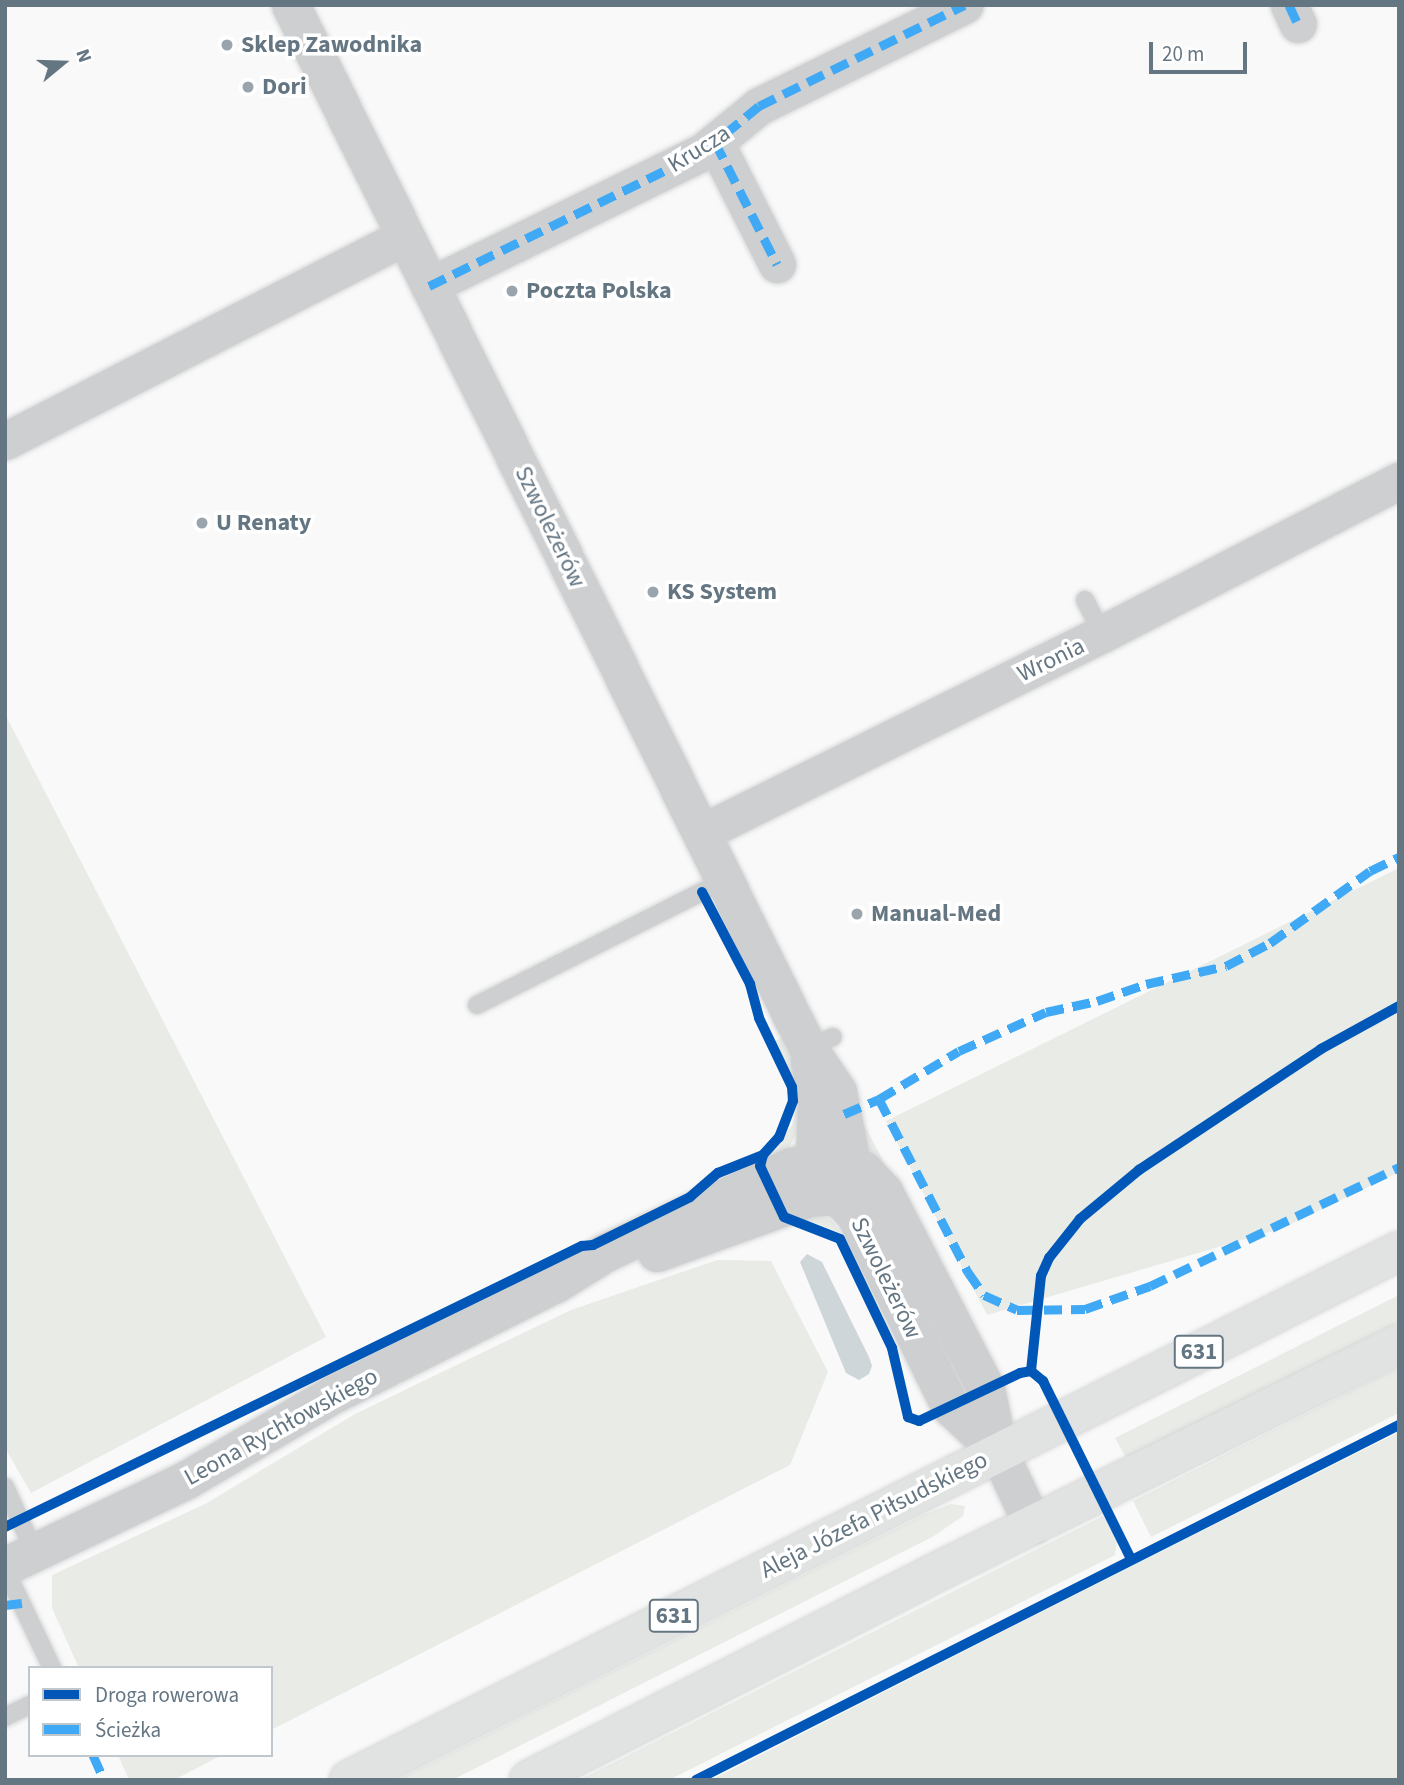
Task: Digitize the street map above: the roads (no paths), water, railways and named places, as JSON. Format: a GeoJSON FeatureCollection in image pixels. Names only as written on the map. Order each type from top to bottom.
{"type":"FeatureCollection","features":[{"type":"Feature","properties":{"kind":"main road","name":"Aleja Józefa Piłsudskiego"},"geometry":{"type":"LineString","coordinates":[[349,1780],[1399,1251]]}},
{"type":"Feature","properties":{"kind":"main road"},"geometry":{"type":"LineString","coordinates":[[529,1780],[1033,1525],[1399,1344]]}},
{"type":"Feature","properties":{"kind":"street","name":"Szwoleżerów"},"geometry":{"type":"LineString","coordinates":[[291,5],[701,833],[725,880],[821,1043],[842,1103],[844,1180],[875,1180],[884,1192],[986,1389],[999,1452],[1033,1525]]}},
{"type":"Feature","properties":{"kind":"street","name":"Krucza"},"geometry":{"type":"LineString","coordinates":[[429,286],[704,151],[759,106],[964,5]]}},
{"type":"Feature","properties":{"kind":"street"},"geometry":{"type":"LineString","coordinates":[[715,142],[777,264]]}},
{"type":"Feature","properties":{"kind":"street"},"geometry":{"type":"LineString","coordinates":[[5,441],[405,236]]}},
{"type":"Feature","properties":{"kind":"street","name":"Wronia"},"geometry":{"type":"LineString","coordinates":[[701,833],[1102,634],[1399,481]]}},
{"type":"Feature","properties":{"kind":"street","name":"Szwoleżerów"},"geometry":{"type":"LineString","coordinates":[[815,1160],[821,1043]]}},
{"type":"Feature","properties":{"kind":"street"},"geometry":{"type":"LineString","coordinates":[[815,1160],[832,1158],[844,1180]]}},
{"type":"Feature","properties":{"kind":"street","name":"Leona Rychłowskiego"},"geometry":{"type":"LineString","coordinates":[[15,1563],[187,1480],[335,1394],[556,1284],[606,1253],[791,1167],[815,1160]]}},
{"type":"Feature","properties":{"kind":"street","name":"Leona Rychłowskiego"},"geometry":{"type":"LineString","coordinates":[[556,1284],[609,1271],[810,1198],[844,1180]]}},
{"type":"Feature","properties":{"kind":"lane"},"geometry":{"type":"LineString","coordinates":[[1085,600],[1102,634]]}},
{"type":"Feature","properties":{"kind":"lane"},"geometry":{"type":"LineString","coordinates":[[477,1005],[725,880]]}},
{"type":"Feature","properties":{"kind":"lane"},"geometry":{"type":"LineString","coordinates":[[5,1487],[15,1563],[51,1666]]}},
{"type":"Feature","properties":{"kind":"lane"},"geometry":{"type":"LineString","coordinates":[[5,1717],[28,1706]]}},
{"type":"Feature","properties":{"kind":"place","name":"Sklep Zawodnika"},"geometry":{"type":"Point","coordinates":[227,45]}},
{"type":"Feature","properties":{"kind":"place","name":"Dori"},"geometry":{"type":"Point","coordinates":[248,87]}},
{"type":"Feature","properties":{"kind":"place","name":"Poczta Polska"},"geometry":{"type":"Point","coordinates":[512,291]}},
{"type":"Feature","properties":{"kind":"place","name":"U Renaty"},"geometry":{"type":"Point","coordinates":[202,523]}},
{"type":"Feature","properties":{"kind":"place","name":"KS System"},"geometry":{"type":"Point","coordinates":[653,592]}},
{"type":"Feature","properties":{"kind":"place","name":"Manual-Med"},"geometry":{"type":"Point","coordinates":[857,914]}}]}
